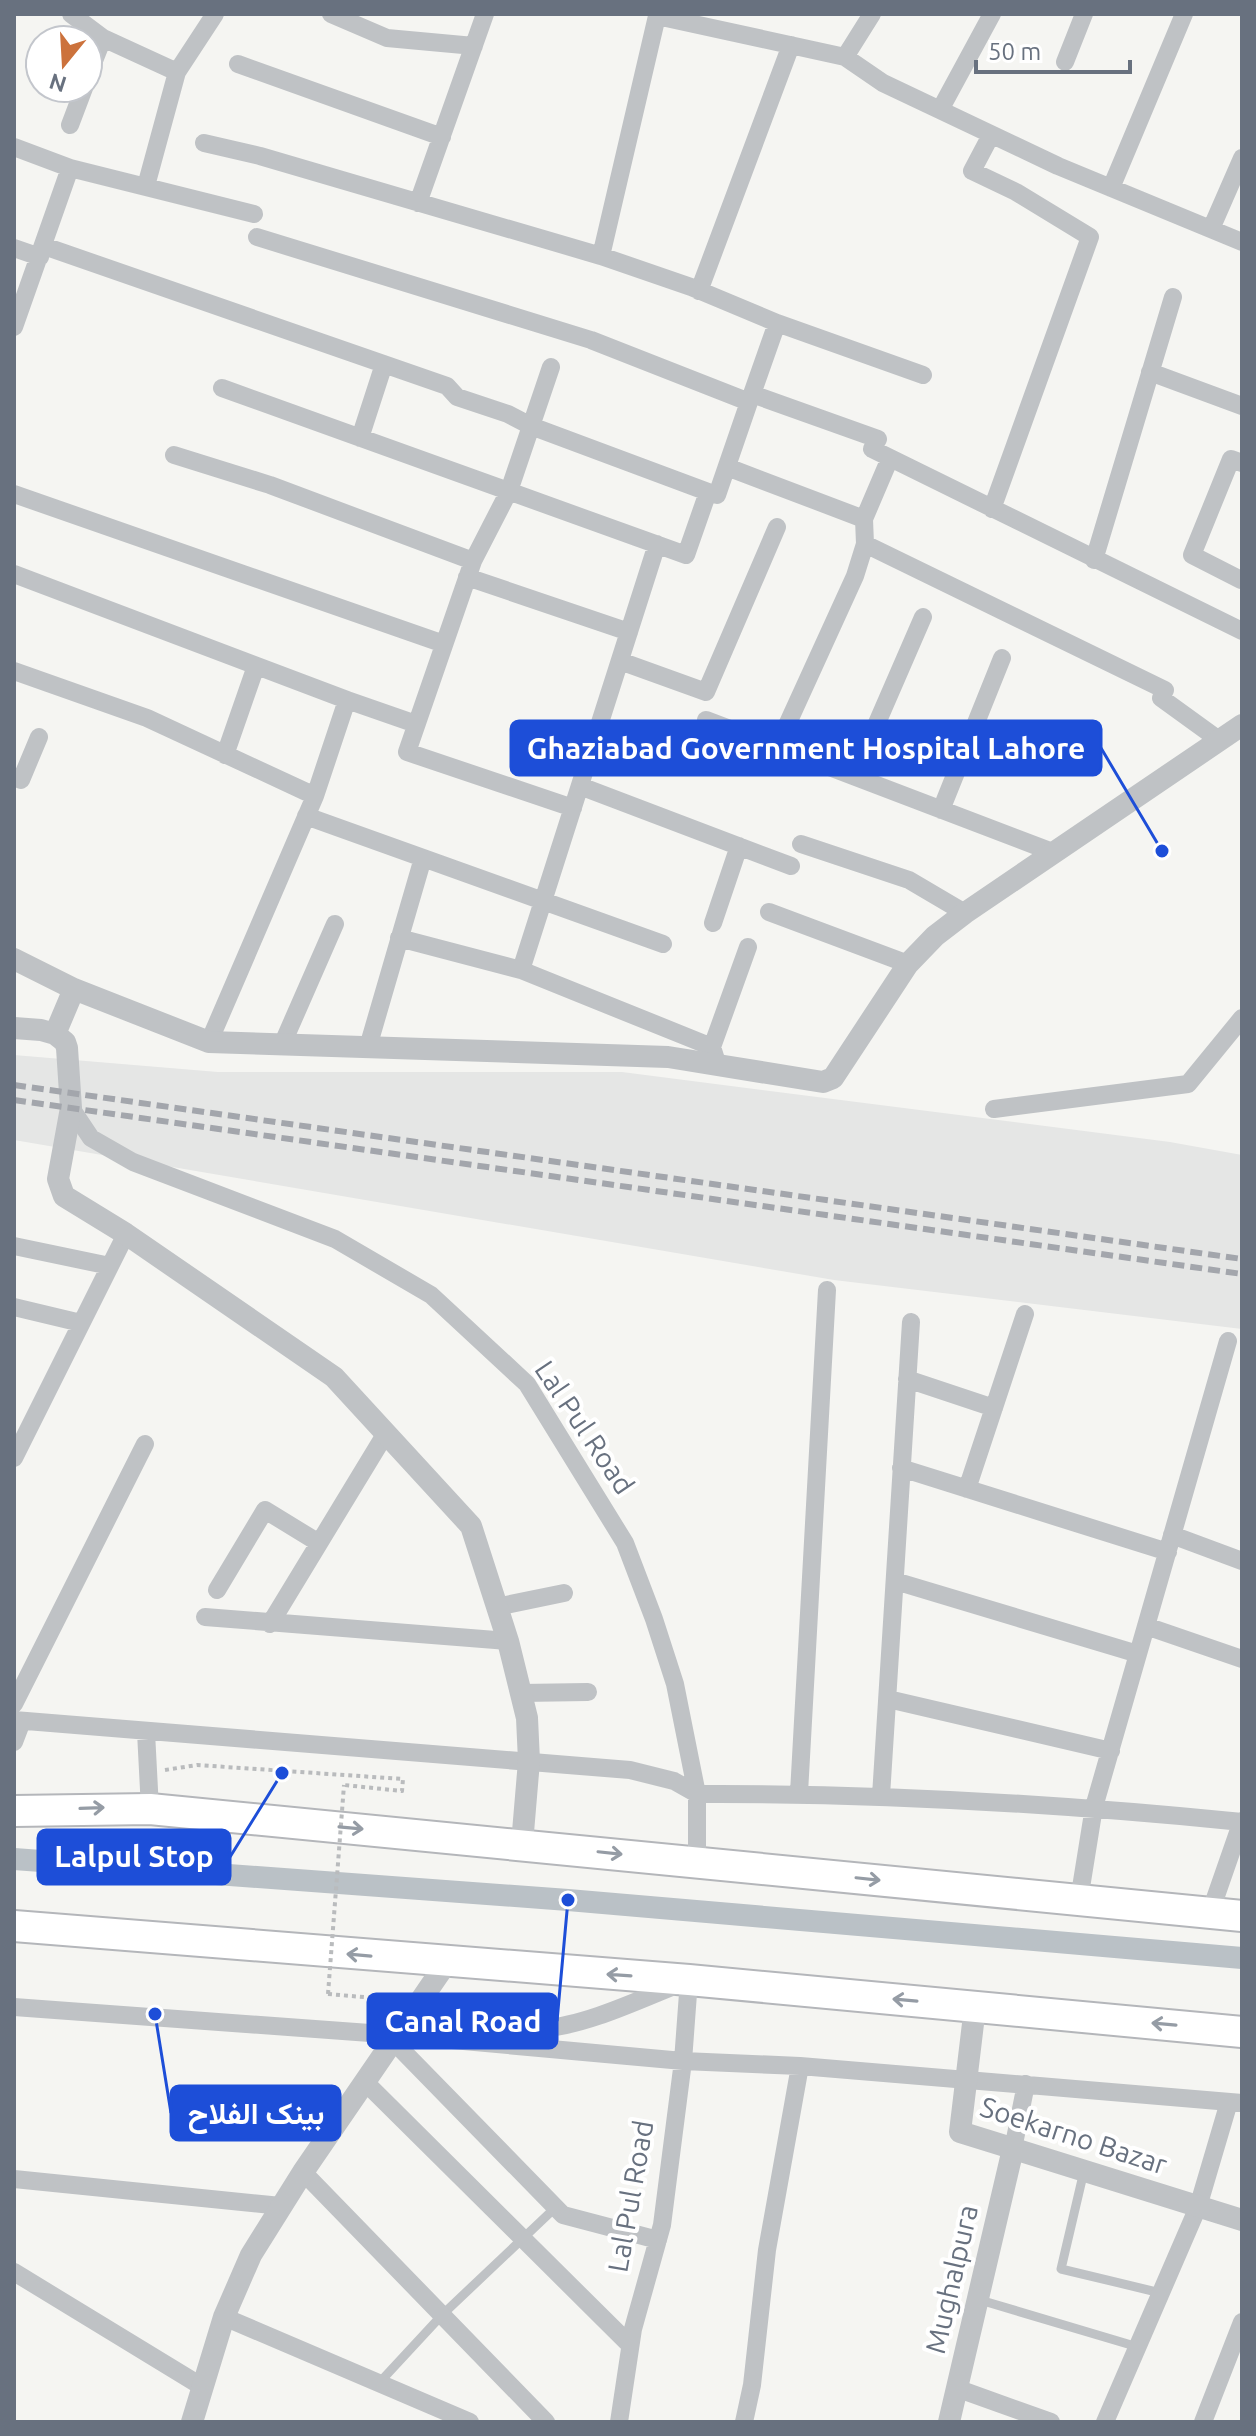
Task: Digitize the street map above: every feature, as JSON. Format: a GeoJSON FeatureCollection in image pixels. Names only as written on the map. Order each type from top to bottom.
{"type":"FeatureCollection","features":[{"type":"Feature","properties":{"kind":"highway"},"geometry":{"type":"LineString","coordinates":[[14,1811],[150,1809],[1242,1916]]}},
{"type":"Feature","properties":{"kind":"highway"},"geometry":{"type":"LineString","coordinates":[[14,1926],[689,1980],[1242,2032]]}},
{"type":"Feature","properties":{"kind":"street"},"geometry":{"type":"LineString","coordinates":[[146,186],[177,72],[215,14]]}},
{"type":"Feature","properties":{"kind":"street"},"geometry":{"type":"LineString","coordinates":[[331,14],[387,38],[474,46]]}},
{"type":"Feature","properties":{"kind":"street"},"geometry":{"type":"LineString","coordinates":[[418,203],[485,14]]}},
{"type":"Feature","properties":{"kind":"street"},"geometry":{"type":"LineString","coordinates":[[845,57],[872,14]]}},
{"type":"Feature","properties":{"kind":"street"},"geometry":{"type":"LineString","coordinates":[[940,110],[992,14]]}},
{"type":"Feature","properties":{"kind":"street"},"geometry":{"type":"LineString","coordinates":[[1065,62],[1084,14]]}},
{"type":"Feature","properties":{"kind":"street"},"geometry":{"type":"LineString","coordinates":[[1111,188],[1184,14]]}},
{"type":"Feature","properties":{"kind":"street"},"geometry":{"type":"LineString","coordinates":[[601,256],[652,15],[845,57],[883,83],[991,135],[1242,242]]}},
{"type":"Feature","properties":{"kind":"street"},"geometry":{"type":"LineString","coordinates":[[104,38],[177,72]]}},
{"type":"Feature","properties":{"kind":"street"},"geometry":{"type":"LineString","coordinates":[[699,291],[791,45]]}},
{"type":"Feature","properties":{"kind":"street"},"geometry":{"type":"LineString","coordinates":[[238,64],[442,137]]}},
{"type":"Feature","properties":{"kind":"street"},"geometry":{"type":"LineString","coordinates":[[70,125],[78,104]]}},
{"type":"Feature","properties":{"kind":"street"},"geometry":{"type":"LineString","coordinates":[[991,135],[972,171],[1016,192],[1090,237],[992,509]]}},
{"type":"Feature","properties":{"kind":"street"},"geometry":{"type":"LineString","coordinates":[[204,143],[260,156],[601,256],[923,375]]}},
{"type":"Feature","properties":{"kind":"street"},"geometry":{"type":"LineString","coordinates":[[14,147],[70,168],[254,214]]}},
{"type":"Feature","properties":{"kind":"street"},"geometry":{"type":"LineString","coordinates":[[1211,229],[1242,158]]}},
{"type":"Feature","properties":{"kind":"street"},"geometry":{"type":"LineString","coordinates":[[14,327],[70,168]]}},
{"type":"Feature","properties":{"kind":"street"},"geometry":{"type":"LineString","coordinates":[[257,237],[591,340],[751,398],[878,439],[872,449],[1242,631]]}},
{"type":"Feature","properties":{"kind":"street"},"geometry":{"type":"LineString","coordinates":[[14,248],[42,252],[447,386],[457,397],[717,495],[777,323]]}},
{"type":"Feature","properties":{"kind":"street"},"geometry":{"type":"LineString","coordinates":[[1094,560],[1173,297]]}},
{"type":"Feature","properties":{"kind":"street"},"geometry":{"type":"LineString","coordinates":[[360,438],[384,364]]}},
{"type":"Feature","properties":{"kind":"street"},"geometry":{"type":"LineString","coordinates":[[551,367],[509,491],[470,569],[407,752],[573,808]]}},
{"type":"Feature","properties":{"kind":"street"},"geometry":{"type":"LineString","coordinates":[[1150,372],[1242,406]]}},
{"type":"Feature","properties":{"kind":"street"},"geometry":{"type":"LineString","coordinates":[[222,388],[686,555],[708,492]]}},
{"type":"Feature","properties":{"kind":"street"},"geometry":{"type":"LineString","coordinates":[[174,455],[270,485],[629,632]]}},
{"type":"Feature","properties":{"kind":"street"},"geometry":{"type":"LineString","coordinates":[[780,748],[777,747],[855,576],[865,544],[864,519],[890,458]]}},
{"type":"Feature","properties":{"kind":"street"},"geometry":{"type":"LineString","coordinates":[[1241,580],[1192,555],[1231,459],[1242,463]]}},
{"type":"Feature","properties":{"kind":"street"},"geometry":{"type":"LineString","coordinates":[[727,467],[864,519]]}},
{"type":"Feature","properties":{"kind":"street"},"geometry":{"type":"LineString","coordinates":[[14,494],[444,644]]}},
{"type":"Feature","properties":{"kind":"street"},"geometry":{"type":"LineString","coordinates":[[620,661],[706,692],[777,527]]}},
{"type":"Feature","properties":{"kind":"street"},"geometry":{"type":"LineString","coordinates":[[521,970],[657,544]]}},
{"type":"Feature","properties":{"kind":"street"},"geometry":{"type":"LineString","coordinates":[[865,544],[1165,690],[1161,698],[1219,740]]}},
{"type":"Feature","properties":{"kind":"street"},"geometry":{"type":"LineString","coordinates":[[14,574],[416,724]]}},
{"type":"Feature","properties":{"kind":"street"},"geometry":{"type":"LineString","coordinates":[[854,776],[923,617]]}},
{"type":"Feature","properties":{"kind":"street"},"geometry":{"type":"LineString","coordinates":[[941,810],[1002,658]]}},
{"type":"Feature","properties":{"kind":"street"},"geometry":{"type":"LineString","coordinates":[[225,755],[256,666]]}},
{"type":"Feature","properties":{"kind":"street"},"geometry":{"type":"LineString","coordinates":[[14,671],[147,718],[315,796]]}},
{"type":"Feature","properties":{"kind":"street"},"geometry":{"type":"LineString","coordinates":[[209,1042],[315,796],[347,700]]}},
{"type":"Feature","properties":{"kind":"street"},"geometry":{"type":"LineString","coordinates":[[706,720],[1055,853]]}},
{"type":"Feature","properties":{"kind":"street"},"geometry":{"type":"LineString","coordinates":[[399,938],[521,970],[714,1055],[823,1082],[833,1078],[908,964],[935,936],[1242,725]]}},
{"type":"Feature","properties":{"kind":"street"},"geometry":{"type":"LineString","coordinates":[[14,777],[21,780],[39,737]]}},
{"type":"Feature","properties":{"kind":"street"},"geometry":{"type":"LineString","coordinates":[[580,786],[791,866]]}},
{"type":"Feature","properties":{"kind":"street"},"geometry":{"type":"LineString","coordinates":[[306,816],[663,944]]}},
{"type":"Feature","properties":{"kind":"street"},"geometry":{"type":"LineString","coordinates":[[801,844],[909,880],[965,913]]}},
{"type":"Feature","properties":{"kind":"street"},"geometry":{"type":"LineString","coordinates":[[713,923],[739,846]]}},
{"type":"Feature","properties":{"kind":"street"},"geometry":{"type":"LineString","coordinates":[[368,1047],[423,858]]}},
{"type":"Feature","properties":{"kind":"street"},"geometry":{"type":"LineString","coordinates":[[769,912],[908,964]]}},
{"type":"Feature","properties":{"kind":"street"},"geometry":{"type":"LineString","coordinates":[[282,1045],[335,924]]}},
{"type":"Feature","properties":{"kind":"street"},"geometry":{"type":"LineString","coordinates":[[714,1055],[748,947]]}},
{"type":"Feature","properties":{"kind":"street"},"geometry":{"type":"LineString","coordinates":[[14,959],[74,989],[209,1042],[668,1057],[714,1055]]}},
{"type":"Feature","properties":{"kind":"street"},"geometry":{"type":"LineString","coordinates":[[55,1034],[74,989]]}},
{"type":"Feature","properties":{"kind":"street"},"geometry":{"type":"LineString","coordinates":[[994,1109],[1188,1084],[1242,1018]]}},
{"type":"Feature","properties":{"kind":"street"},"geometry":{"type":"LineString","coordinates":[[14,1028],[55,1034],[67,1048],[71,1108],[58,1179],[64,1196],[126,1234],[334,1377],[471,1526],[508,1641],[528,1729],[529,1761],[522,1844]]}},
{"type":"Feature","properties":{"kind":"street","name":"Lal Pul Road"},"geometry":{"type":"LineString","coordinates":[[71,1108],[91,1138],[133,1162],[335,1239],[431,1295],[527,1384],[625,1543],[675,1684],[697,1794],[697,1863]]}},
{"type":"Feature","properties":{"kind":"street"},"geometry":{"type":"LineString","coordinates":[[14,1458],[126,1234]]}},
{"type":"Feature","properties":{"kind":"street"},"geometry":{"type":"LineString","coordinates":[[14,1246],[110,1266]]}},
{"type":"Feature","properties":{"kind":"street"},"geometry":{"type":"LineString","coordinates":[[799,1793],[827,1290]]}},
{"type":"Feature","properties":{"kind":"street"},"geometry":{"type":"LineString","coordinates":[[14,1307],[81,1323]]}},
{"type":"Feature","properties":{"kind":"street"},"geometry":{"type":"LineString","coordinates":[[967,1489],[1025,1314]]}},
{"type":"Feature","properties":{"kind":"street"},"geometry":{"type":"LineString","coordinates":[[881,1796],[911,1322]]}},
{"type":"Feature","properties":{"kind":"street"},"geometry":{"type":"LineString","coordinates":[[1079,1900],[1094,1807],[1228,1341]]}},
{"type":"Feature","properties":{"kind":"street"},"geometry":{"type":"LineString","coordinates":[[907,1379],[994,1408]]}},
{"type":"Feature","properties":{"kind":"street"},"geometry":{"type":"LineString","coordinates":[[270,1624],[386,1433]]}},
{"type":"Feature","properties":{"kind":"street"},"geometry":{"type":"LineString","coordinates":[[14,1742],[17,1715],[145,1444]]}},
{"type":"Feature","properties":{"kind":"street"},"geometry":{"type":"LineString","coordinates":[[901,1468],[967,1489],[1242,1561]]}},
{"type":"Feature","properties":{"kind":"street"},"geometry":{"type":"LineString","coordinates":[[217,1590],[265,1510],[319,1543]]}},
{"type":"Feature","properties":{"kind":"street"},"geometry":{"type":"LineString","coordinates":[[895,1581],[1138,1654]]}},
{"type":"Feature","properties":{"kind":"street"},"geometry":{"type":"LineString","coordinates":[[496,1607],[564,1593]]}},
{"type":"Feature","properties":{"kind":"street"},"geometry":{"type":"LineString","coordinates":[[205,1617],[508,1641]]}},
{"type":"Feature","properties":{"kind":"street"},"geometry":{"type":"LineString","coordinates":[[1146,1626],[1242,1659]]}},
{"type":"Feature","properties":{"kind":"street"},"geometry":{"type":"LineString","coordinates":[[521,1693],[588,1692]]}},
{"type":"Feature","properties":{"kind":"street"},"geometry":{"type":"LineString","coordinates":[[888,1699],[1111,1751]]}},
{"type":"Feature","properties":{"kind":"street"},"geometry":{"type":"LineString","coordinates":[[17,1715],[146,1732],[630,1770],[674,1781],[697,1794],[881,1796],[1094,1807],[1242,1821],[1210,1913]]}},
{"type":"Feature","properties":{"kind":"street"},"geometry":{"type":"LineString","coordinates":[[146,1732],[150,1809]]}},
{"type":"Feature","properties":{"kind":"street"},"geometry":{"type":"LineString","coordinates":[[192,2422],[224,2317],[251,2255],[303,2172],[447,1962]]}},
{"type":"Feature","properties":{"kind":"street"},"geometry":{"type":"LineString","coordinates":[[416,2008],[509,2026],[543,2028],[578,2021],[689,1980]]}},
{"type":"Feature","properties":{"kind":"street","name":"Lal Pul Road"},"geometry":{"type":"LineString","coordinates":[[619,2422],[630,2345],[658,2240],[683,2061],[689,1980]]}},
{"type":"Feature","properties":{"kind":"street"},"geometry":{"type":"LineString","coordinates":[[14,2007],[683,2061],[800,2066],[1236,2103],[1198,2207],[1105,2422]]}},
{"type":"Feature","properties":{"kind":"street","name":"Soekarno Bazar"},"geometry":{"type":"LineString","coordinates":[[975,2007],[960,2132],[1242,2220]]}},
{"type":"Feature","properties":{"kind":"street"},"geometry":{"type":"LineString","coordinates":[[395,2038],[563,2215],[658,2240]]}},
{"type":"Feature","properties":{"kind":"street"},"geometry":{"type":"LineString","coordinates":[[744,2422],[752,2385],[767,2250],[800,2066]]}},
{"type":"Feature","properties":{"kind":"street"},"geometry":{"type":"LineString","coordinates":[[364,2081],[630,2345]]}},
{"type":"Feature","properties":{"kind":"street"},"geometry":{"type":"LineString","coordinates":[[1013,2149],[1026,2084]]}},
{"type":"Feature","properties":{"kind":"street","name":"Mughalpura"},"geometry":{"type":"LineString","coordinates":[[949,2422],[1013,2149]]}},
{"type":"Feature","properties":{"kind":"street"},"geometry":{"type":"LineString","coordinates":[[303,2172],[546,2422]]}},
{"type":"Feature","properties":{"kind":"street"},"geometry":{"type":"LineString","coordinates":[[14,2179],[281,2206]]}},
{"type":"Feature","properties":{"kind":"street"},"geometry":{"type":"LineString","coordinates":[[14,2272],[201,2386]]}},
{"type":"Feature","properties":{"kind":"street"},"geometry":{"type":"LineString","coordinates":[[224,2317],[470,2422]]}},
{"type":"Feature","properties":{"kind":"street"},"geometry":{"type":"LineString","coordinates":[[1203,2422],[1242,2322]]}},
{"type":"Feature","properties":{"kind":"street"},"geometry":{"type":"LineString","coordinates":[[956,2388],[1051,2422]]}},
{"type":"Feature","properties":{"kind":"street"},"geometry":{"type":"LineString","coordinates":[[420,2422],[426,2403]]}},
{"type":"Feature","properties":{"kind":"lane"},"geometry":{"type":"LineString","coordinates":[[1084,2171],[1061,2269],[1161,2293]]}},
{"type":"Feature","properties":{"kind":"lane"},"geometry":{"type":"LineString","coordinates":[[379,2383],[442,2315],[556,2207]]}},
{"type":"Feature","properties":{"kind":"lane"},"geometry":{"type":"LineString","coordinates":[[977,2299],[1138,2347]]}},
{"type":"Feature","properties":{"kind":"path"},"geometry":{"type":"LineString","coordinates":[[149,1772],[197,1765],[403,1779],[402,1791],[344,1785],[328,1994],[386,1999],[380,2013],[365,2012]]}},
{"type":"Feature","properties":{"kind":"shaded area"},"geometry":{"type":"Polygon","coordinates":[[[14,1055],[218,1072],[622,1072],[1170,1142],[1242,1155],[1242,1329],[834,1280],[14,1140],[14,1055]]]}},
{"type":"Feature","properties":{"kind":"waterway"},"geometry":{"type":"LineString","coordinates":[[14,1859],[568,1900],[1242,1958]]}},
{"type":"Feature","properties":{"kind":"railway"},"geometry":{"type":"LineString","coordinates":[[14,1085],[1242,1259]]}},
{"type":"Feature","properties":{"kind":"railway"},"geometry":{"type":"LineString","coordinates":[[14,1100],[1242,1274]]}},
{"type":"Feature","properties":{"kind":"place","name":"Ghaziabad Government Hospital Lahore"},"geometry":{"type":"Point","coordinates":[1162,851]}},
{"type":"Feature","properties":{"kind":"place","name":"Lalpul Stop"},"geometry":{"type":"Point","coordinates":[282,1773]}},
{"type":"Feature","properties":{"kind":"place","name":"Canal Road"},"geometry":{"type":"Point","coordinates":[568,1900]}},
{"type":"Feature","properties":{"kind":"place","name":"بینک الفلاح"},"geometry":{"type":"Point","coordinates":[155,2014]}}]}
